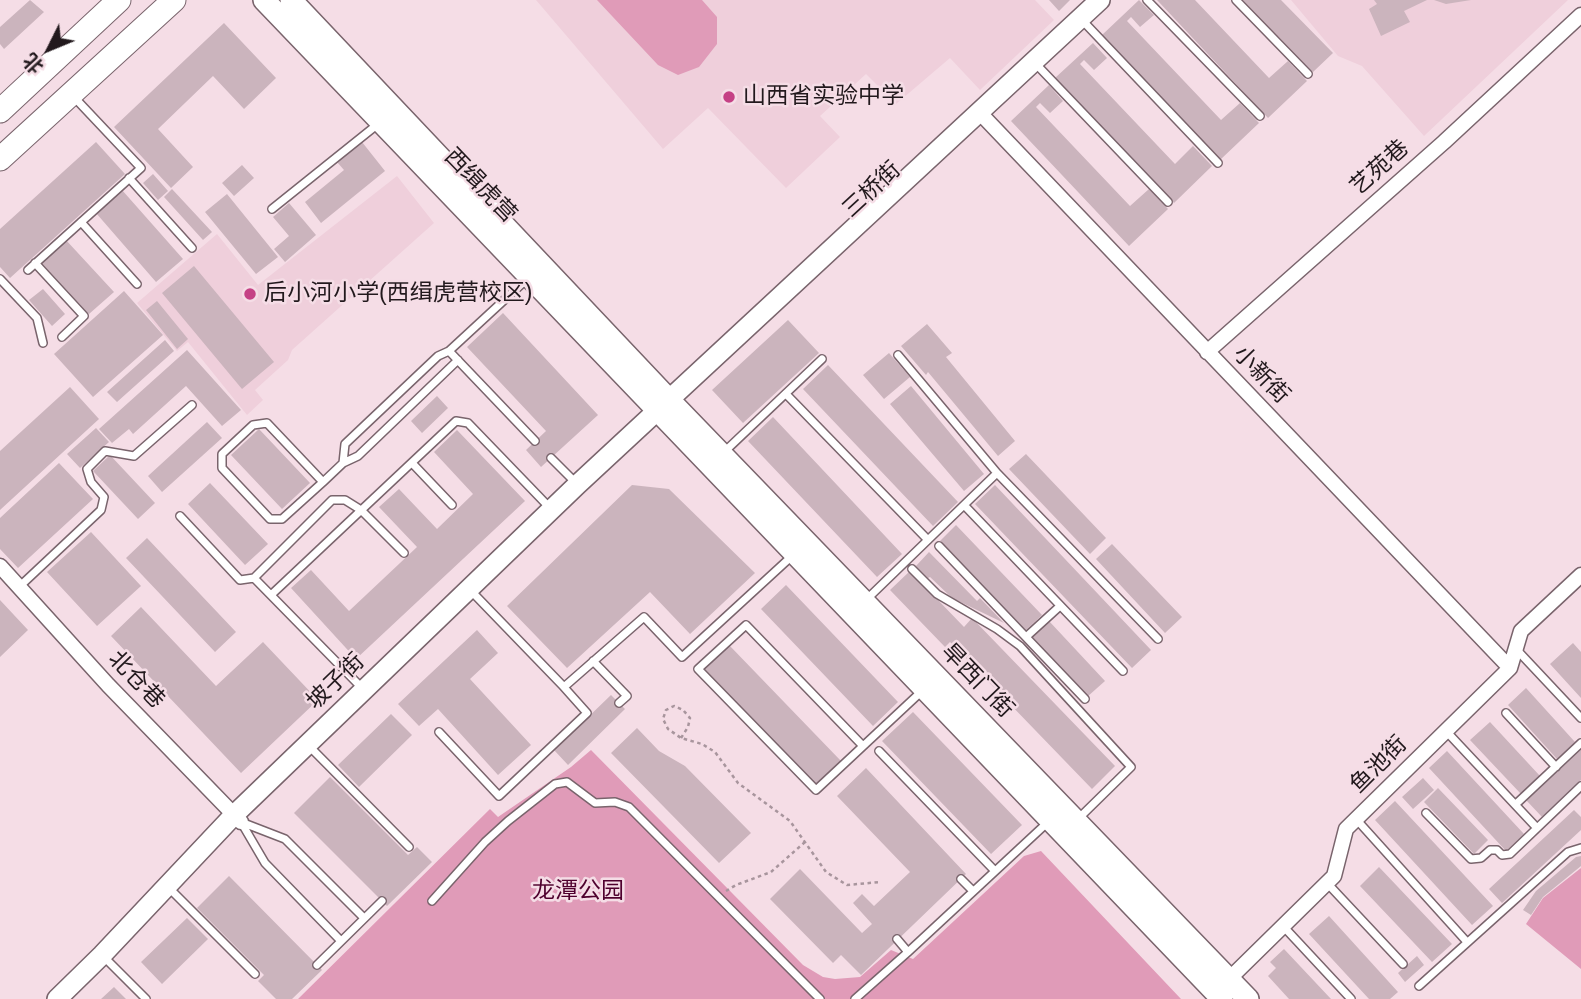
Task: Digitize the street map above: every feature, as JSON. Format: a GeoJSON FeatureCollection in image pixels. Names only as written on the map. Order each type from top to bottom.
{"type":"FeatureCollection","features":[{"type":"Feature","properties":{"kind":"main road"},"geometry":{"type":"LineString","coordinates":[[0,111],[120,0]]}},
{"type":"Feature","properties":{"kind":"main road"},"geometry":{"type":"LineString","coordinates":[[0,159],[174,0]]}},
{"type":"Feature","properties":{"kind":"main road","name":"西缉虎营"},"geometry":{"type":"LineString","coordinates":[[264,0],[530,276],[666,407]]}},
{"type":"Feature","properties":{"kind":"main road","name":"西缉虎营"},"geometry":{"type":"LineString","coordinates":[[291,0],[666,407]]}},
{"type":"Feature","properties":{"kind":"main road","name":"旱西门街"},"geometry":{"type":"LineString","coordinates":[[666,407],[722,454],[1076,820],[1222,990]]}},
{"type":"Feature","properties":{"kind":"main road","name":"旱西门街"},"geometry":{"type":"LineString","coordinates":[[666,407],[795,553],[1051,820],[1222,990],[1248,999]]}},
{"type":"Feature","properties":{"kind":"street","name":"三桥街"},"geometry":{"type":"LineString","coordinates":[[666,407],[1037,65],[1083,21],[1100,0]]}},
{"type":"Feature","properties":{"kind":"street","name":"三桥街"},"geometry":{"type":"LineString","coordinates":[[1083,21],[1112,0]]}},
{"type":"Feature","properties":{"kind":"street","name":"艺苑巷"},"geometry":{"type":"LineString","coordinates":[[1207,352],[1444,142],[1581,15]]}},
{"type":"Feature","properties":{"kind":"street","name":"小新街"},"geometry":{"type":"LineString","coordinates":[[982,116],[1510,668]]}},
{"type":"Feature","properties":{"kind":"street","name":"坡子街"},"geometry":{"type":"LineString","coordinates":[[66,998],[310,748],[666,407]]}},
{"type":"Feature","properties":{"kind":"street","name":"坡子街"},"geometry":{"type":"LineString","coordinates":[[367,693],[475,595],[555,512]]}},
{"type":"Feature","properties":{"kind":"street","name":"北仓巷"},"geometry":{"type":"LineString","coordinates":[[0,566],[108,685],[238,819]]}},
{"type":"Feature","properties":{"kind":"street","name":"鱼池街"},"geometry":{"type":"LineString","coordinates":[[1222,990],[1334,876],[1346,829],[1510,668],[1521,631],[1581,575]]}},
{"type":"Feature","properties":{"kind":"lane"},"geometry":{"type":"LineString","coordinates":[[1147,0],[1259,116]]}},
{"type":"Feature","properties":{"kind":"lane"},"geometry":{"type":"LineString","coordinates":[[1236,0],[1308,74]]}},
{"type":"Feature","properties":{"kind":"lane"},"geometry":{"type":"LineString","coordinates":[[1083,21],[1218,163]]}},
{"type":"Feature","properties":{"kind":"lane"},"geometry":{"type":"LineString","coordinates":[[1037,65],[1168,202]]}},
{"type":"Feature","properties":{"kind":"lane"},"geometry":{"type":"LineString","coordinates":[[27,270],[141,168],[71,93]]}},
{"type":"Feature","properties":{"kind":"lane"},"geometry":{"type":"LineString","coordinates":[[272,209],[381,121]]}},
{"type":"Feature","properties":{"kind":"lane"},"geometry":{"type":"LineString","coordinates":[[129,178],[192,248]]}},
{"type":"Feature","properties":{"kind":"lane"},"geometry":{"type":"LineString","coordinates":[[81,222],[137,284]]}},
{"type":"Feature","properties":{"kind":"lane"},"geometry":{"type":"LineString","coordinates":[[35,263],[84,316],[62,337]]}},
{"type":"Feature","properties":{"kind":"lane"},"geometry":{"type":"LineString","coordinates":[[343,463],[345,444],[438,356],[449,351],[530,276]]}},
{"type":"Feature","properties":{"kind":"lane"},"geometry":{"type":"LineString","coordinates":[[0,279],[37,318],[43,343]]}},
{"type":"Feature","properties":{"kind":"lane"},"geometry":{"type":"LineString","coordinates":[[449,351],[535,441]]}},
{"type":"Feature","properties":{"kind":"lane"},"geometry":{"type":"LineString","coordinates":[[898,355],[997,473],[1158,639]]}},
{"type":"Feature","properties":{"kind":"lane"},"geometry":{"type":"LineString","coordinates":[[722,454],[822,359]]}},
{"type":"Feature","properties":{"kind":"lane"},"geometry":{"type":"LineString","coordinates":[[323,482],[267,423],[253,425],[222,454],[222,468],[270,519],[282,519],[323,482],[343,463],[358,456],[458,360]]}},
{"type":"Feature","properties":{"kind":"lane"},"geometry":{"type":"LineString","coordinates":[[786,394],[928,540]]}},
{"type":"Feature","properties":{"kind":"lane"},"geometry":{"type":"LineString","coordinates":[[19,587],[101,510],[104,497],[91,481],[87,469],[105,451],[134,456],[192,405]]}},
{"type":"Feature","properties":{"kind":"lane"},"geometry":{"type":"LineString","coordinates":[[271,595],[456,421],[468,423],[555,512]]}},
{"type":"Feature","properties":{"kind":"lane"},"geometry":{"type":"LineString","coordinates":[[551,458],[580,488]]}},
{"type":"Feature","properties":{"kind":"lane"},"geometry":{"type":"LineString","coordinates":[[412,463],[452,505]]}},
{"type":"Feature","properties":{"kind":"lane"},"geometry":{"type":"LineString","coordinates":[[864,602],[997,473]]}},
{"type":"Feature","properties":{"kind":"lane"},"geometry":{"type":"LineString","coordinates":[[180,516],[240,580],[254,578],[332,500],[345,500],[361,510],[404,553]]}},
{"type":"Feature","properties":{"kind":"lane"},"geometry":{"type":"LineString","coordinates":[[964,505],[1124,671]]}},
{"type":"Feature","properties":{"kind":"lane"},"geometry":{"type":"LineString","coordinates":[[939,546],[1086,699]]}},
{"type":"Feature","properties":{"kind":"lane"},"geometry":{"type":"LineString","coordinates":[[562,685],[564,687],[644,617],[682,657],[795,553]]}},
{"type":"Feature","properties":{"kind":"lane"},"geometry":{"type":"LineString","coordinates":[[912,569],[937,594],[997,629],[1020,646],[1131,767],[1076,820]]}},
{"type":"Feature","properties":{"kind":"lane"},"geometry":{"type":"LineString","coordinates":[[254,578],[367,693]]}},
{"type":"Feature","properties":{"kind":"lane"},"geometry":{"type":"LineString","coordinates":[[439,732],[499,796],[587,713],[475,595]]}},
{"type":"Feature","properties":{"kind":"lane"},"geometry":{"type":"LineString","coordinates":[[1026,637],[1060,606]]}},
{"type":"Feature","properties":{"kind":"lane"},"geometry":{"type":"LineString","coordinates":[[863,746],[746,625],[698,669],[816,790],[925,688]]}},
{"type":"Feature","properties":{"kind":"lane"},"geometry":{"type":"LineString","coordinates":[[1516,649],[1581,718]]}},
{"type":"Feature","properties":{"kind":"lane"},"geometry":{"type":"LineString","coordinates":[[593,661],[626,695],[619,703]]}},
{"type":"Feature","properties":{"kind":"lane"},"geometry":{"type":"LineString","coordinates":[[1506,713],[1556,767]]}},
{"type":"Feature","properties":{"kind":"lane"},"geometry":{"type":"LineString","coordinates":[[1446,730],[1537,828]]}},
{"type":"Feature","properties":{"kind":"lane"},"geometry":{"type":"LineString","coordinates":[[1516,804],[1581,743]]}},
{"type":"Feature","properties":{"kind":"lane"},"geometry":{"type":"LineString","coordinates":[[310,748],[409,848]]}},
{"type":"Feature","properties":{"kind":"lane"},"geometry":{"type":"LineString","coordinates":[[879,751],[995,871]]}},
{"type":"Feature","properties":{"kind":"lane"},"geometry":{"type":"LineString","coordinates":[[432,901],[485,842],[508,821],[555,784],[567,782],[595,803],[615,802],[629,807],[820,999]]}},
{"type":"Feature","properties":{"kind":"lane"},"geometry":{"type":"LineString","coordinates":[[1426,813],[1471,859],[1481,858],[1490,850],[1497,850],[1502,855],[1510,854],[1581,786]]}},
{"type":"Feature","properties":{"kind":"lane"},"geometry":{"type":"LineString","coordinates":[[238,819],[285,839],[364,918]]}},
{"type":"Feature","properties":{"kind":"lane"},"geometry":{"type":"LineString","coordinates":[[238,819],[265,863],[341,941]]}},
{"type":"Feature","properties":{"kind":"lane"},"geometry":{"type":"LineString","coordinates":[[1356,819],[1467,942]]}},
{"type":"Feature","properties":{"kind":"lane"},"geometry":{"type":"LineString","coordinates":[[855,999],[1051,820]]}},
{"type":"Feature","properties":{"kind":"lane"},"geometry":{"type":"LineString","coordinates":[[1419,986],[1567,852],[1581,848]]}},
{"type":"Feature","properties":{"kind":"lane"},"geometry":{"type":"LineString","coordinates":[[961,879],[973,891]]}},
{"type":"Feature","properties":{"kind":"lane"},"geometry":{"type":"LineString","coordinates":[[1327,883],[1403,964]]}},
{"type":"Feature","properties":{"kind":"lane"},"geometry":{"type":"LineString","coordinates":[[171,889],[254,974]]}},
{"type":"Feature","properties":{"kind":"lane"},"geometry":{"type":"LineString","coordinates":[[317,965],[382,901]]}},
{"type":"Feature","properties":{"kind":"lane"},"geometry":{"type":"LineString","coordinates":[[1283,926],[1351,999]]}},
{"type":"Feature","properties":{"kind":"lane"},"geometry":{"type":"LineString","coordinates":[[897,939],[908,952]]}},
{"type":"Feature","properties":{"kind":"lane"},"geometry":{"type":"LineString","coordinates":[[105,958],[146,999]]}},
{"type":"Feature","properties":{"kind":"path"},"geometry":{"type":"LineString","coordinates":[[681,738],[690,718],[683,710],[674,706],[666,710],[663,719],[668,729],[681,738],[702,744],[715,752],[738,783],[790,821],[826,872],[847,885],[880,882]]}},
{"type":"Feature","properties":{"kind":"path"},"geometry":{"type":"LineString","coordinates":[[719,898],[736,885],[771,872],[805,842]]}},
{"type":"Feature","properties":{"kind":"shaded area","name":"山西省实验中学"},"geometry":{"type":"Polygon","coordinates":[[[536,0],[1035,0],[1054,20],[980,90],[950,58],[896,104],[866,74],[820,116],[840,137],[786,188],[708,108],[663,149],[536,0]]]}},
{"type":"Feature","properties":{"kind":"shaded area"},"geometry":{"type":"Polygon","coordinates":[[[1291,0],[1568,0],[1424,136],[1362,66],[1338,56],[1291,0]]]}},
{"type":"Feature","properties":{"kind":"shaded area","name":"后小河小学(西缉虎营校区)"},"geometry":{"type":"Polygon","coordinates":[[[397,176],[434,223],[292,350],[288,360],[255,390],[263,400],[247,415],[188,342],[177,351],[137,303],[217,234],[258,285],[397,176]]]}},
{"type":"Feature","properties":{"kind":"green space"},"geometry":{"type":"Polygon","coordinates":[[[597,0],[702,0],[717,17],[717,44],[699,67],[678,75],[658,65],[597,0]]]}},
{"type":"Feature","properties":{"kind":"green space","name":"龙潭公园"},"geometry":{"type":"Polygon","coordinates":[[[591,750],[803,965],[823,977],[860,977],[891,950],[913,959],[1024,856],[1041,851],[1181,999],[298,999],[490,809],[498,817],[571,767],[591,750]]]}},
{"type":"Feature","properties":{"kind":"green space"},"geometry":{"type":"Polygon","coordinates":[[[1581,868],[1581,969],[1526,924],[1543,898],[1581,868]]]}},
{"type":"Feature","properties":{"kind":"building"},"geometry":{"type":"Polygon","coordinates":[[[30,0],[44,12],[4,49],[0,44],[0,27],[30,0]]]}},
{"type":"Feature","properties":{"kind":"building"},"geometry":{"type":"Polygon","coordinates":[[[1049,0],[1070,0],[1059,11],[1049,0]]]}},
{"type":"Feature","properties":{"kind":"building"},"geometry":{"type":"Polygon","coordinates":[[[1139,0],[1154,15],[1140,27],[1131,17],[1127,21],[1221,120],[1240,103],[1259,123],[1220,160],[1102,35],[1139,0]]]}},
{"type":"Feature","properties":{"kind":"building"},"geometry":{"type":"Polygon","coordinates":[[[1157,0],[1195,0],[1269,78],[1288,61],[1307,81],[1268,118],[1157,0]]]}},
{"type":"Feature","properties":{"kind":"building"},"geometry":{"type":"Polygon","coordinates":[[[1243,0],[1281,0],[1333,53],[1313,72],[1243,0]]]}},
{"type":"Feature","properties":{"kind":"building"},"geometry":{"type":"Polygon","coordinates":[[[1374,0],[1427,0],[1404,11],[1410,22],[1381,36],[1369,9],[1377,4],[1374,0]]]}},
{"type":"Feature","properties":{"kind":"building"},"geometry":{"type":"Polygon","coordinates":[[[1434,0],[1471,0],[1446,4],[1434,0]]]}},
{"type":"Feature","properties":{"kind":"building"},"geometry":{"type":"Polygon","coordinates":[[[224,23],[276,78],[244,109],[213,76],[158,129],[193,167],[171,188],[114,127],[224,23]]]}},
{"type":"Feature","properties":{"kind":"building"},"geometry":{"type":"Polygon","coordinates":[[[1093,43],[1107,58],[1094,70],[1084,60],[1080,64],[1175,164],[1193,146],[1212,166],[1174,203],[1055,78],[1093,43]]]}},
{"type":"Feature","properties":{"kind":"building"},"geometry":{"type":"Polygon","coordinates":[[[1049,85],[1063,101],[1050,113],[1040,103],[1036,107],[1130,206],[1149,189],[1168,209],[1129,246],[1011,121],[1049,85]]]}},
{"type":"Feature","properties":{"kind":"building"},"geometry":{"type":"Polygon","coordinates":[[[96,142],[125,174],[10,278],[0,267],[0,229],[96,142]]]}},
{"type":"Feature","properties":{"kind":"building"},"geometry":{"type":"Polygon","coordinates":[[[362,142],[385,171],[321,223],[305,202],[344,170],[337,162],[362,142]]]}},
{"type":"Feature","properties":{"kind":"building"},"geometry":{"type":"Polygon","coordinates":[[[242,165],[254,178],[234,196],[222,183],[242,165]]]}},
{"type":"Feature","properties":{"kind":"building"},"geometry":{"type":"Polygon","coordinates":[[[153,174],[168,191],[158,200],[143,183],[153,174]]]}},
{"type":"Feature","properties":{"kind":"building"},"geometry":{"type":"Polygon","coordinates":[[[172,189],[212,232],[203,240],[164,197],[172,189]]]}},
{"type":"Feature","properties":{"kind":"building"},"geometry":{"type":"Polygon","coordinates":[[[122,190],[183,259],[156,282],[96,213],[122,190]]]}},
{"type":"Feature","properties":{"kind":"building"},"geometry":{"type":"Polygon","coordinates":[[[227,194],[278,257],[256,274],[205,212],[227,194]]]}},
{"type":"Feature","properties":{"kind":"building"},"geometry":{"type":"Polygon","coordinates":[[[289,203],[316,235],[285,262],[274,249],[289,236],[273,217],[289,203]]]}},
{"type":"Feature","properties":{"kind":"building"},"geometry":{"type":"Polygon","coordinates":[[[65,239],[114,292],[89,314],[41,262],[65,239]]]}},
{"type":"Feature","properties":{"kind":"building"},"geometry":{"type":"Polygon","coordinates":[[[194,266],[274,362],[242,389],[162,293],[194,266]]]}},
{"type":"Feature","properties":{"kind":"building"},"geometry":{"type":"Polygon","coordinates":[[[43,289],[65,314],[52,326],[29,300],[43,289]]]}},
{"type":"Feature","properties":{"kind":"building"},"geometry":{"type":"Polygon","coordinates":[[[124,291],[163,335],[93,397],[54,354],[124,291]]]}},
{"type":"Feature","properties":{"kind":"building"},"geometry":{"type":"Polygon","coordinates":[[[157,301],[188,339],[177,349],[146,310],[157,301]]]}},
{"type":"Feature","properties":{"kind":"building"},"geometry":{"type":"Polygon","coordinates":[[[503,313],[598,415],[541,467],[526,450],[546,431],[467,347],[503,313]]]}},
{"type":"Feature","properties":{"kind":"building"},"geometry":{"type":"Polygon","coordinates":[[[788,320],[819,353],[743,423],[712,390],[788,320]]]}},
{"type":"Feature","properties":{"kind":"building"},"geometry":{"type":"Polygon","coordinates":[[[927,324],[952,353],[946,357],[1015,441],[998,456],[928,372],[926,375],[901,346],[927,324]]]}},
{"type":"Feature","properties":{"kind":"building"},"geometry":{"type":"Polygon","coordinates":[[[165,340],[174,351],[117,402],[107,392],[165,340]]]}},
{"type":"Feature","properties":{"kind":"building"},"geometry":{"type":"Polygon","coordinates":[[[187,350],[241,410],[222,426],[186,386],[133,434],[129,429],[112,443],[99,429],[187,350]]]}},
{"type":"Feature","properties":{"kind":"building"},"geometry":{"type":"Polygon","coordinates":[[[889,353],[910,377],[884,399],[863,375],[889,353]]]}},
{"type":"Feature","properties":{"kind":"building"},"geometry":{"type":"Polygon","coordinates":[[[828,365],[958,502],[933,526],[803,389],[828,365]]]}},
{"type":"Feature","properties":{"kind":"building"},"geometry":{"type":"Polygon","coordinates":[[[911,386],[984,474],[964,491],[890,404],[911,386]]]}},
{"type":"Feature","properties":{"kind":"building"},"geometry":{"type":"Polygon","coordinates":[[[70,387],[99,419],[0,510],[0,451],[70,387]]]}},
{"type":"Feature","properties":{"kind":"building"},"geometry":{"type":"Polygon","coordinates":[[[437,396],[448,408],[422,433],[411,421],[437,396]]]}},
{"type":"Feature","properties":{"kind":"building"},"geometry":{"type":"Polygon","coordinates":[[[773,417],[902,554],[877,577],[748,441],[773,417]]]}},
{"type":"Feature","properties":{"kind":"building"},"geometry":{"type":"Polygon","coordinates":[[[207,422],[222,438],[162,492],[148,476],[207,422]]]}},
{"type":"Feature","properties":{"kind":"building"},"geometry":{"type":"Polygon","coordinates":[[[96,428],[109,442],[80,468],[67,454],[96,428]]]}},
{"type":"Feature","properties":{"kind":"building"},"geometry":{"type":"Polygon","coordinates":[[[259,429],[310,483],[282,509],[231,455],[259,429]]]}},
{"type":"Feature","properties":{"kind":"building"},"geometry":{"type":"Polygon","coordinates":[[[457,430],[525,501],[356,659],[291,588],[311,570],[349,611],[417,547],[379,507],[399,489],[437,529],[473,494],[434,452],[457,430]]]}},
{"type":"Feature","properties":{"kind":"building"},"geometry":{"type":"Polygon","coordinates":[[[1026,454],[1106,538],[1090,554],[1009,469],[1026,454]]]}},
{"type":"Feature","properties":{"kind":"building"},"geometry":{"type":"Polygon","coordinates":[[[110,455],[155,503],[138,519],[93,471],[110,455]]]}},
{"type":"Feature","properties":{"kind":"building"},"geometry":{"type":"Polygon","coordinates":[[[59,463],[93,499],[18,568],[0,549],[0,518],[59,463]]]}},
{"type":"Feature","properties":{"kind":"building"},"geometry":{"type":"Polygon","coordinates":[[[210,483],[268,544],[245,565],[188,504],[210,483]]]}},
{"type":"Feature","properties":{"kind":"building"},"geometry":{"type":"Polygon","coordinates":[[[632,485],[669,489],[755,573],[690,634],[650,592],[567,668],[507,606],[632,485]]]}},
{"type":"Feature","properties":{"kind":"building"},"geometry":{"type":"Polygon","coordinates":[[[995,485],[1151,650],[1132,668],[975,504],[995,485]]]}},
{"type":"Feature","properties":{"kind":"building"},"geometry":{"type":"Polygon","coordinates":[[[956,525],[1042,615],[1025,631],[940,541],[956,525]]]}},
{"type":"Feature","properties":{"kind":"building"},"geometry":{"type":"Polygon","coordinates":[[[91,532],[141,586],[97,626],[47,572],[91,532]]]}},
{"type":"Feature","properties":{"kind":"building"},"geometry":{"type":"Polygon","coordinates":[[[147,538],[236,632],[215,652],[126,558],[147,538]]]}},
{"type":"Feature","properties":{"kind":"building"},"geometry":{"type":"Polygon","coordinates":[[[1112,544],[1182,617],[1165,633],[1096,559],[1112,544]]]}},
{"type":"Feature","properties":{"kind":"building"},"geometry":{"type":"Polygon","coordinates":[[[929,552],[977,601],[980,598],[1004,623],[952,598],[928,578],[916,566],[929,552]]]}},
{"type":"Feature","properties":{"kind":"building"},"geometry":{"type":"Polygon","coordinates":[[[910,571],[964,627],[972,618],[1115,766],[1092,789],[950,642],[945,647],[890,590],[910,571]]]}},
{"type":"Feature","properties":{"kind":"building"},"geometry":{"type":"Polygon","coordinates":[[[786,585],[898,702],[873,726],[761,609],[786,585]]]}},
{"type":"Feature","properties":{"kind":"building"},"geometry":{"type":"Polygon","coordinates":[[[0,600],[28,630],[0,657],[0,600]]]}},
{"type":"Feature","properties":{"kind":"building"},"geometry":{"type":"Polygon","coordinates":[[[141,607],[216,686],[263,642],[318,700],[241,773],[111,636],[141,607]]]}},
{"type":"Feature","properties":{"kind":"building"},"geometry":{"type":"Polygon","coordinates":[[[1049,621],[1105,681],[1087,697],[1032,637],[1049,621]]]}},
{"type":"Feature","properties":{"kind":"building"},"geometry":{"type":"Polygon","coordinates":[[[477,630],[498,653],[470,679],[531,745],[498,775],[438,709],[419,726],[398,704],[477,630]]]}},
{"type":"Feature","properties":{"kind":"building"},"geometry":{"type":"Polygon","coordinates":[[[1573,643],[1581,652],[1581,698],[1550,664],[1573,643]]]}},
{"type":"Feature","properties":{"kind":"building"},"geometry":{"type":"Polygon","coordinates":[[[729,645],[841,761],[816,785],[704,669],[729,645]]]}},
{"type":"Feature","properties":{"kind":"building"},"geometry":{"type":"Polygon","coordinates":[[[1526,688],[1575,742],[1557,759],[1508,705],[1526,688]]]}},
{"type":"Feature","properties":{"kind":"building"},"geometry":{"type":"Polygon","coordinates":[[[611,695],[625,709],[568,765],[554,750],[611,695]]]}},
{"type":"Feature","properties":{"kind":"building"},"geometry":{"type":"Polygon","coordinates":[[[913,712],[1022,825],[991,854],[882,741],[913,712]]]}},
{"type":"Feature","properties":{"kind":"building"},"geometry":{"type":"Polygon","coordinates":[[[391,714],[412,735],[359,787],[338,765],[391,714]]]}},
{"type":"Feature","properties":{"kind":"building"},"geometry":{"type":"Polygon","coordinates":[[[1490,722],[1540,776],[1521,794],[1470,740],[1490,722]]]}},
{"type":"Feature","properties":{"kind":"building"},"geometry":{"type":"Polygon","coordinates":[[[637,728],[659,751],[685,766],[751,833],[719,863],[611,753],[637,728]]]}},
{"type":"Feature","properties":{"kind":"building"},"geometry":{"type":"Polygon","coordinates":[[[1581,748],[1581,780],[1542,817],[1526,800],[1581,748]]]}},
{"type":"Feature","properties":{"kind":"building"},"geometry":{"type":"Polygon","coordinates":[[[1447,751],[1524,834],[1506,851],[1429,768],[1447,751]]]}},
{"type":"Feature","properties":{"kind":"building"},"geometry":{"type":"Polygon","coordinates":[[[866,768],[966,874],[861,975],[841,955],[833,963],[770,899],[800,869],[862,933],[872,924],[853,903],[862,894],[874,906],[910,872],[837,796],[866,768]]]}},
{"type":"Feature","properties":{"kind":"building"},"geometry":{"type":"Polygon","coordinates":[[[330,777],[408,855],[417,847],[432,862],[387,906],[294,813],[330,777]]]}},
{"type":"Feature","properties":{"kind":"building"},"geometry":{"type":"Polygon","coordinates":[[[1423,778],[1434,790],[1413,809],[1402,797],[1423,778]]]}},
{"type":"Feature","properties":{"kind":"building"},"geometry":{"type":"Polygon","coordinates":[[[1438,788],[1488,840],[1474,854],[1424,802],[1438,788]]]}},
{"type":"Feature","properties":{"kind":"building"},"geometry":{"type":"Polygon","coordinates":[[[1395,801],[1493,906],[1472,925],[1375,820],[1395,801]]]}},
{"type":"Feature","properties":{"kind":"building"},"geometry":{"type":"Polygon","coordinates":[[[1574,810],[1581,817],[1581,830],[1502,903],[1489,889],[1574,810]]]}},
{"type":"Feature","properties":{"kind":"building"},"geometry":{"type":"Polygon","coordinates":[[[1581,856],[1581,866],[1543,897],[1531,915],[1523,910],[1536,891],[1576,857],[1581,856]]]}},
{"type":"Feature","properties":{"kind":"building"},"geometry":{"type":"Polygon","coordinates":[[[1379,867],[1452,944],[1432,962],[1360,886],[1379,867]]]}},
{"type":"Feature","properties":{"kind":"building"},"geometry":{"type":"Polygon","coordinates":[[[229,876],[322,970],[292,999],[276,999],[258,981],[264,975],[197,908],[229,876]]]}},
{"type":"Feature","properties":{"kind":"building"},"geometry":{"type":"Polygon","coordinates":[[[1329,916],[1398,992],[1390,999],[1369,999],[1309,934],[1329,916]]]}},
{"type":"Feature","properties":{"kind":"building"},"geometry":{"type":"Polygon","coordinates":[[[187,918],[208,939],[162,984],[141,962],[187,918]]]}},
{"type":"Feature","properties":{"kind":"building"},"geometry":{"type":"Polygon","coordinates":[[[1284,949],[1331,999],[1289,999],[1268,976],[1276,968],[1270,962],[1284,949]]]}},
{"type":"Feature","properties":{"kind":"building"},"geometry":{"type":"Polygon","coordinates":[[[1417,956],[1424,965],[1405,982],[1398,973],[1417,956]]]}},
{"type":"Feature","properties":{"kind":"building"},"geometry":{"type":"Polygon","coordinates":[[[114,987],[126,999],[101,999],[114,987]]]}},
{"type":"Feature","properties":{"kind":"place","name":"山西省实验中学"},"geometry":{"type":"Point","coordinates":[729,97]}},
{"type":"Feature","properties":{"kind":"place","name":"后小河小学(西缉虎营校区)"},"geometry":{"type":"Point","coordinates":[250,294]}}]}
